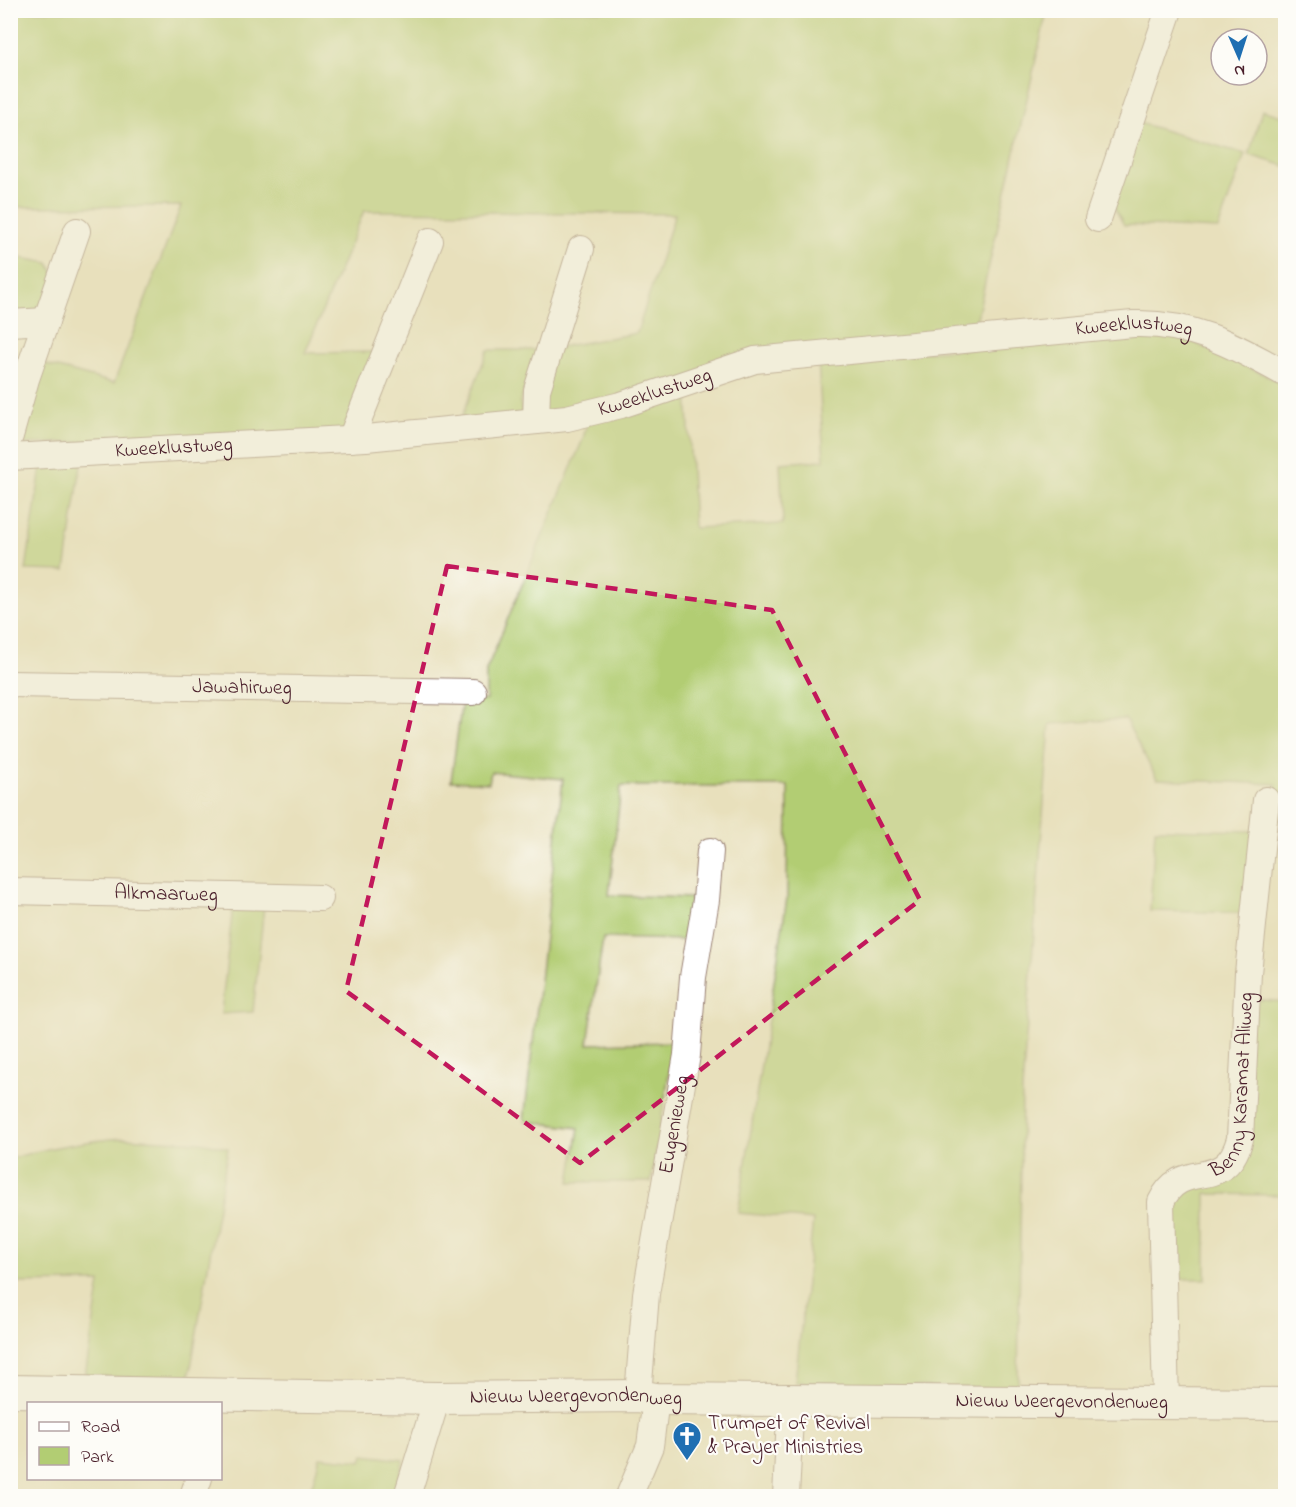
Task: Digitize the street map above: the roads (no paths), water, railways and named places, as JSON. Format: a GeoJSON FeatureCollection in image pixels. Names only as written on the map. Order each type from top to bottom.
{"type":"FeatureCollection","features":[{"type":"Feature","properties":{"kind":"street"},"geometry":{"type":"LineString","coordinates":[[1098,219],[1169,10]]}},
{"type":"Feature","properties":{"kind":"street"},"geometry":{"type":"LineString","coordinates":[[10,436],[77,231]]}},
{"type":"Feature","properties":{"kind":"street"},"geometry":{"type":"LineString","coordinates":[[351,439],[430,241]]}},
{"type":"Feature","properties":{"kind":"street"},"geometry":{"type":"LineString","coordinates":[[536,421],[537,390],[581,249]]}},
{"type":"Feature","properties":{"kind":"street"},"geometry":{"type":"LineString","coordinates":[[10,323],[46,321]]}},
{"type":"Feature","properties":{"kind":"street","name":"Kweeklustweg"},"geometry":{"type":"LineString","coordinates":[[10,457],[351,439],[493,427],[567,418],[621,405],[755,360],[1133,324],[1161,323],[1200,331],[1286,374]]}},
{"type":"Feature","properties":{"kind":"street","name":"Jawahirweg"},"geometry":{"type":"LineString","coordinates":[[10,684],[473,692]]}},
{"type":"Feature","properties":{"kind":"street","name":"Benny Karamat Aliweg"},"geometry":{"type":"LineString","coordinates":[[1166,1402],[1161,1202],[1168,1187],[1179,1179],[1212,1174],[1226,1167],[1236,1153],[1240,1139],[1248,973],[1266,800]]}},
{"type":"Feature","properties":{"kind":"street","name":"Eugenieweg"},"geometry":{"type":"LineString","coordinates":[[629,1497],[650,1446],[646,1294],[687,1055],[693,977],[706,900],[710,851]]}},
{"type":"Feature","properties":{"kind":"street","name":"Alkmaarweg"},"geometry":{"type":"LineString","coordinates":[[10,891],[320,898]]}},
{"type":"Feature","properties":{"kind":"street","name":"Nieuw Weergevondenweg"},"geometry":{"type":"LineString","coordinates":[[10,1391],[221,1399],[791,1398],[1286,1404]]}},
{"type":"Feature","properties":{"kind":"street"},"geometry":{"type":"LineString","coordinates":[[407,1497],[437,1398]]}},
{"type":"Feature","properties":{"kind":"street"},"geometry":{"type":"LineString","coordinates":[[786,1497],[791,1398]]}},
{"type":"Feature","properties":{"kind":"street"},"geometry":{"type":"LineString","coordinates":[[193,1497],[199,1480]]}},
{"type":"Feature","properties":{"kind":"place","name":"Trumpet of Revival & Prayer Ministries"},"geometry":{"type":"Point","coordinates":[687,1462]}}]}
